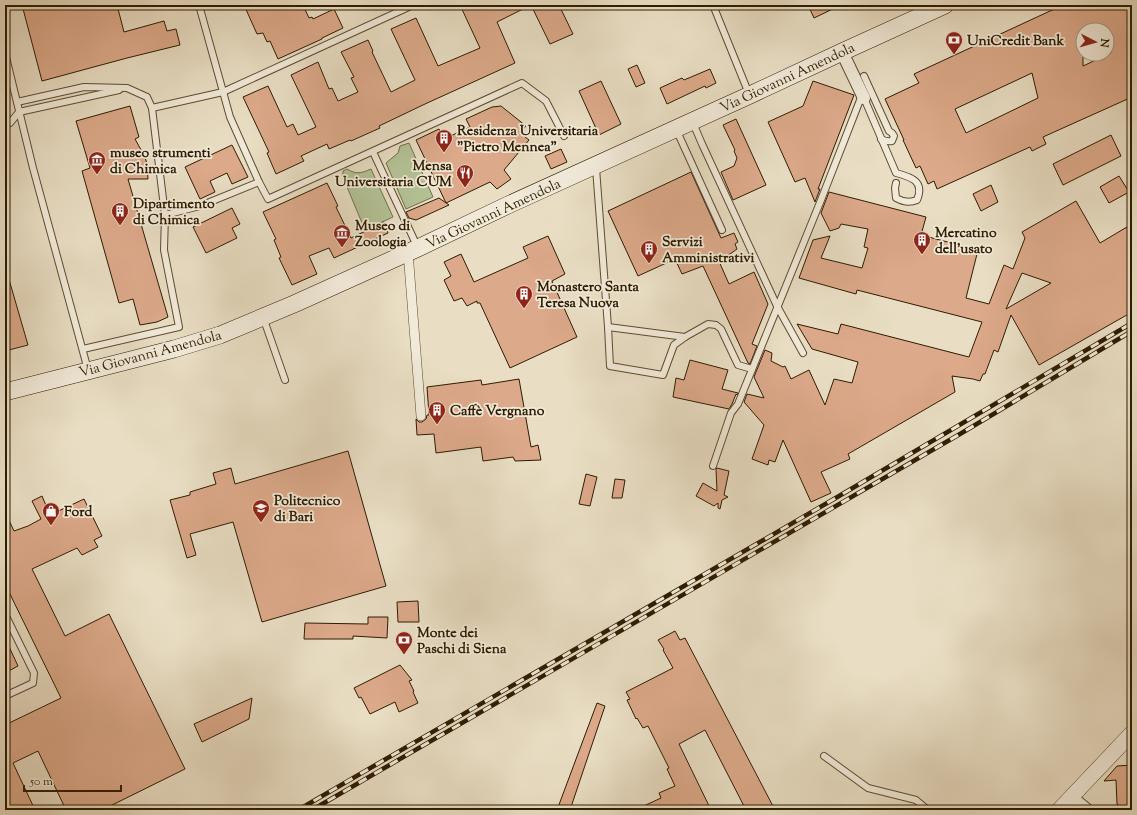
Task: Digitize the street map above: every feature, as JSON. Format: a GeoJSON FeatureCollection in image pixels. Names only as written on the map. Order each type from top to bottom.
{"type":"FeatureCollection","features":[{"type":"Feature","properties":{"kind":"main road","name":"Via Giovanni Amendola"},"geometry":{"type":"LineString","coordinates":[[5,392],[174,349],[220,335],[294,304],[413,250],[508,205],[946,5]]}},
{"type":"Feature","properties":{"kind":"street"},"geometry":{"type":"LineString","coordinates":[[842,52],[863,96]]}},
{"type":"Feature","properties":{"kind":"street"},"geometry":{"type":"LineString","coordinates":[[413,250],[421,416]]}},
{"type":"Feature","properties":{"kind":"street"},"geometry":{"type":"LineString","coordinates":[[1061,809],[1132,733]]}},
{"type":"Feature","properties":{"kind":"street"},"geometry":{"type":"LineString","coordinates":[[1071,797],[1086,810]]}},
{"type":"Feature","properties":{"kind":"lane"},"geometry":{"type":"LineString","coordinates":[[199,5],[230,117],[258,182],[268,199],[522,83],[546,101],[564,136]]}},
{"type":"Feature","properties":{"kind":"lane"},"geometry":{"type":"LineString","coordinates":[[152,108],[223,92],[413,5]]}},
{"type":"Feature","properties":{"kind":"lane"},"geometry":{"type":"LineString","coordinates":[[713,5],[750,95]]}},
{"type":"Feature","properties":{"kind":"lane"},"geometry":{"type":"LineString","coordinates":[[5,53],[33,168],[88,370]]}},
{"type":"Feature","properties":{"kind":"lane"},"geometry":{"type":"LineString","coordinates":[[864,76],[889,131],[894,136],[890,142],[881,139]]}},
{"type":"Feature","properties":{"kind":"lane"},"geometry":{"type":"LineString","coordinates":[[17,102],[84,87],[127,88],[147,97],[152,108],[166,215],[164,250],[179,327],[83,349]]}},
{"type":"Feature","properties":{"kind":"lane"},"geometry":{"type":"LineString","coordinates":[[5,125],[10,123],[19,112],[127,88]]}},
{"type":"Feature","properties":{"kind":"lane"},"geometry":{"type":"LineString","coordinates":[[863,96],[896,174],[908,176],[914,179],[918,184],[919,196],[917,200],[907,202],[900,201],[896,198],[896,184]]}},
{"type":"Feature","properties":{"kind":"lane"},"geometry":{"type":"LineString","coordinates":[[713,466],[731,414],[738,404],[863,96]]}},
{"type":"Feature","properties":{"kind":"lane"},"geometry":{"type":"LineString","coordinates":[[692,121],[777,306],[803,353]]}},
{"type":"Feature","properties":{"kind":"lane"},"geometry":{"type":"LineString","coordinates":[[676,129],[722,230]]}},
{"type":"Feature","properties":{"kind":"lane"},"geometry":{"type":"LineString","coordinates":[[373,152],[413,250]]}},
{"type":"Feature","properties":{"kind":"lane"},"geometry":{"type":"LineString","coordinates":[[596,166],[610,366],[663,375],[674,345],[684,337],[708,324],[716,325],[721,329],[738,365],[752,369]]}},
{"type":"Feature","properties":{"kind":"lane"},"geometry":{"type":"LineString","coordinates":[[166,215],[200,206],[258,182]]}},
{"type":"Feature","properties":{"kind":"lane"},"geometry":{"type":"LineString","coordinates":[[263,317],[285,380]]}},
{"type":"Feature","properties":{"kind":"lane"},"geometry":{"type":"LineString","coordinates":[[608,327],[684,337]]}},
{"type":"Feature","properties":{"kind":"lane"},"geometry":{"type":"LineString","coordinates":[[5,614],[34,673],[33,683],[5,696]]}},
{"type":"Feature","properties":{"kind":"lane"},"geometry":{"type":"LineString","coordinates":[[824,756],[868,788],[916,800],[928,810]]}},
{"type":"Feature","properties":{"kind":"green space"},"geometry":{"type":"Polygon","coordinates":[[[409,143],[433,197],[406,209],[386,163],[398,153],[400,146],[409,143]]]}},
{"type":"Feature","properties":{"kind":"green space"},"geometry":{"type":"Polygon","coordinates":[[[347,169],[359,173],[371,169],[393,217],[365,230],[342,175],[343,171],[347,169]]]}},
{"type":"Feature","properties":{"kind":"building"},"geometry":{"type":"Polygon","coordinates":[[[22,5],[117,5],[124,32],[164,21],[167,31],[176,29],[180,45],[42,81],[22,5]]]}},
{"type":"Feature","properties":{"kind":"building"},"geometry":{"type":"Polygon","coordinates":[[[244,5],[303,5],[309,18],[312,17],[313,19],[334,9],[343,28],[278,59],[270,41],[267,42],[263,33],[257,34],[244,5]]]}},
{"type":"Feature","properties":{"kind":"building"},"geometry":{"type":"Polygon","coordinates":[[[460,5],[531,5],[497,22],[515,63],[425,104],[379,126],[380,128],[351,141],[350,140],[329,149],[327,144],[301,156],[304,161],[276,174],[267,153],[269,152],[243,97],[268,86],[287,127],[293,124],[298,135],[316,127],[291,75],[318,62],[329,89],[332,88],[338,101],[358,92],[351,78],[354,77],[341,52],[368,40],[391,92],[415,80],[391,29],[416,18],[438,66],[480,48],[460,5]]]}},
{"type":"Feature","properties":{"kind":"building"},"geometry":{"type":"Polygon","coordinates":[[[531,5],[559,5],[573,34],[550,44],[531,5]]]}},
{"type":"Feature","properties":{"kind":"building"},"geometry":{"type":"Polygon","coordinates":[[[808,5],[841,5],[814,18],[808,5]]]}},
{"type":"Feature","properties":{"kind":"building"},"geometry":{"type":"Polygon","coordinates":[[[1063,5],[1132,5],[1132,97],[1043,137],[1046,144],[1032,151],[1030,147],[937,189],[934,181],[928,184],[920,166],[916,168],[885,99],[919,83],[914,74],[1063,5]],[[1032,73],[955,109],[966,133],[1038,98],[1032,73]]]}},
{"type":"Feature","properties":{"kind":"building"},"geometry":{"type":"Polygon","coordinates":[[[637,65],[645,83],[636,87],[628,69],[637,65]]]}},
{"type":"Feature","properties":{"kind":"building"},"geometry":{"type":"Polygon","coordinates":[[[710,69],[716,83],[706,88],[705,86],[667,104],[660,88],[682,78],[684,80],[710,69]]]}},
{"type":"Feature","properties":{"kind":"building"},"geometry":{"type":"Polygon","coordinates":[[[601,81],[621,124],[599,135],[579,91],[601,81]]]}},
{"type":"Feature","properties":{"kind":"building"},"geometry":{"type":"Polygon","coordinates":[[[813,81],[854,95],[818,189],[820,189],[815,202],[805,178],[795,182],[768,122],[803,106],[813,81]]]}},
{"type":"Feature","properties":{"kind":"building","name":"Dipartimento di Chimica"},"geometry":{"type":"Polygon","coordinates":[[[130,106],[139,137],[135,139],[145,157],[148,179],[128,179],[168,317],[157,322],[140,325],[133,299],[119,303],[82,171],[90,168],[76,121],[130,106]]]}},
{"type":"Feature","properties":{"kind":"building","name":"Residenza Universitaria \"Pietro Mennea\""},"geometry":{"type":"Polygon","coordinates":[[[501,106],[526,126],[520,133],[529,140],[504,170],[511,179],[497,189],[490,182],[446,203],[416,140],[439,129],[444,139],[470,127],[466,119],[492,107],[501,106]]]}},
{"type":"Feature","properties":{"kind":"building"},"geometry":{"type":"Polygon","coordinates":[[[736,119],[766,185],[733,200],[721,172],[734,166],[737,158],[734,151],[735,150],[723,125],[736,119]]]}},
{"type":"Feature","properties":{"kind":"building"},"geometry":{"type":"Polygon","coordinates":[[[1111,135],[1121,156],[1063,185],[1053,164],[1111,135]]]}},
{"type":"Feature","properties":{"kind":"building"},"geometry":{"type":"Polygon","coordinates":[[[232,145],[248,177],[232,184],[227,173],[210,181],[215,192],[200,199],[185,167],[232,145]]]}},
{"type":"Feature","properties":{"kind":"building"},"geometry":{"type":"Polygon","coordinates":[[[561,149],[567,162],[551,169],[545,156],[561,149]]]}},
{"type":"Feature","properties":{"kind":"building","name":"Servizi Amministrativi"},"geometry":{"type":"Polygon","coordinates":[[[691,172],[721,238],[734,233],[738,242],[735,244],[737,249],[718,259],[729,284],[754,272],[768,304],[752,344],[757,346],[750,364],[748,363],[703,266],[682,274],[675,259],[638,276],[608,211],[691,172]]]}},
{"type":"Feature","properties":{"kind":"building"},"geometry":{"type":"Polygon","coordinates":[[[1119,176],[1129,192],[1109,203],[1100,187],[1119,176]]]}},
{"type":"Feature","properties":{"kind":"building"},"geometry":{"type":"Polygon","coordinates":[[[327,183],[338,206],[336,207],[351,238],[384,222],[388,233],[334,258],[329,248],[309,256],[317,274],[292,285],[279,258],[281,257],[274,240],[276,239],[263,212],[327,183]]]}},
{"type":"Feature","properties":{"kind":"building"},"geometry":{"type":"Polygon","coordinates":[[[991,185],[998,202],[981,211],[973,194],[991,185]]]}},
{"type":"Feature","properties":{"kind":"building"},"geometry":{"type":"Polygon","coordinates":[[[829,192],[926,217],[921,235],[978,250],[966,298],[989,304],[1004,265],[1013,269],[1025,238],[1022,232],[1076,201],[1100,243],[1132,224],[1132,312],[1039,365],[1011,315],[998,352],[994,350],[985,374],[983,374],[980,381],[952,376],[955,392],[848,454],[850,459],[821,472],[831,493],[811,502],[783,440],[775,462],[769,460],[768,465],[752,459],[764,425],[744,402],[747,394],[764,398],[754,377],[765,350],[772,353],[771,361],[783,367],[785,366],[791,379],[809,370],[825,405],[834,379],[852,383],[858,362],[812,349],[797,324],[838,334],[841,324],[969,357],[982,322],[857,290],[856,294],[799,278],[813,240],[830,236],[821,258],[862,268],[868,248],[864,247],[868,229],[841,224],[839,228],[830,231],[821,213],[829,192]],[[1022,273],[1006,309],[1051,283],[1022,273]]]}},
{"type":"Feature","properties":{"kind":"building"},"geometry":{"type":"Polygon","coordinates":[[[439,198],[449,205],[416,220],[409,218],[406,212],[439,198]]]}},
{"type":"Feature","properties":{"kind":"building"},"geometry":{"type":"Polygon","coordinates":[[[232,208],[240,224],[232,228],[237,238],[206,253],[193,227],[232,208]]]}},
{"type":"Feature","properties":{"kind":"building","name":"Monastero Santa Teresa Nuova"},"geometry":{"type":"Polygon","coordinates":[[[548,236],[565,274],[552,281],[577,337],[510,368],[480,303],[477,303],[477,301],[467,306],[462,298],[454,301],[444,280],[451,276],[444,262],[461,254],[474,282],[528,258],[523,247],[548,236]]]}},
{"type":"Feature","properties":{"kind":"building"},"geometry":{"type":"Polygon","coordinates":[[[5,276],[8,276],[28,345],[5,351],[5,276]]]}},
{"type":"Feature","properties":{"kind":"building"},"geometry":{"type":"Polygon","coordinates":[[[690,360],[728,370],[722,389],[738,393],[737,395],[736,394],[729,409],[673,397],[676,378],[684,380],[690,360]]]}},
{"type":"Feature","properties":{"kind":"building"},"geometry":{"type":"Polygon","coordinates":[[[519,379],[531,447],[538,445],[541,460],[515,461],[513,457],[483,461],[481,447],[436,453],[434,434],[417,435],[416,419],[419,422],[422,422],[426,419],[427,415],[429,415],[427,387],[481,380],[482,385],[519,379]]]}},
{"type":"Feature","properties":{"kind":"building"},"geometry":{"type":"Polygon","coordinates":[[[348,451],[386,586],[262,622],[233,522],[190,534],[196,555],[187,558],[170,500],[190,495],[190,492],[216,484],[213,473],[231,468],[235,484],[348,451]]]}},
{"type":"Feature","properties":{"kind":"building"},"geometry":{"type":"Polygon","coordinates":[[[717,468],[729,471],[724,495],[728,497],[722,500],[720,509],[718,508],[718,503],[714,506],[696,496],[703,483],[717,491],[717,468]]]}},
{"type":"Feature","properties":{"kind":"building"},"geometry":{"type":"Polygon","coordinates":[[[586,474],[597,477],[590,506],[579,504],[586,474]]]}},
{"type":"Feature","properties":{"kind":"building"},"geometry":{"type":"Polygon","coordinates":[[[615,479],[625,480],[622,498],[612,498],[615,479]]]}},
{"type":"Feature","properties":{"kind":"building"},"geometry":{"type":"Polygon","coordinates":[[[42,496],[50,515],[84,499],[102,536],[94,540],[98,547],[82,555],[77,548],[32,569],[65,636],[109,614],[185,769],[102,810],[66,810],[38,751],[13,763],[35,810],[5,810],[5,725],[61,698],[5,584],[5,512],[14,531],[28,526],[41,519],[32,501],[42,496]]]}},
{"type":"Feature","properties":{"kind":"building"},"geometry":{"type":"Polygon","coordinates":[[[418,601],[419,622],[398,622],[397,602],[418,601]]]}},
{"type":"Feature","properties":{"kind":"building"},"geometry":{"type":"Polygon","coordinates":[[[368,617],[388,617],[387,638],[353,636],[353,639],[304,639],[305,623],[368,624],[368,617]]]}},
{"type":"Feature","properties":{"kind":"building"},"geometry":{"type":"Polygon","coordinates":[[[675,631],[680,640],[685,638],[775,810],[746,810],[705,730],[679,744],[711,810],[635,810],[661,798],[659,793],[675,786],[667,769],[669,768],[648,726],[643,728],[637,718],[636,719],[627,700],[630,699],[626,692],[673,668],[658,640],[675,631]]]}},
{"type":"Feature","properties":{"kind":"building"},"geometry":{"type":"Polygon","coordinates":[[[5,638],[18,666],[5,673],[5,638]]]}},
{"type":"Feature","properties":{"kind":"building"},"geometry":{"type":"Polygon","coordinates":[[[400,665],[412,680],[409,681],[418,703],[399,712],[395,702],[370,714],[361,697],[359,698],[354,688],[400,665]]]}},
{"type":"Feature","properties":{"kind":"building"},"geometry":{"type":"Polygon","coordinates":[[[252,698],[249,719],[202,742],[194,724],[252,698]]]}},
{"type":"Feature","properties":{"kind":"building"},"geometry":{"type":"Polygon","coordinates":[[[597,703],[605,706],[570,810],[557,810],[597,703]]]}},
{"type":"Feature","properties":{"kind":"building"},"geometry":{"type":"Polygon","coordinates":[[[1132,765],[1132,810],[1125,810],[1117,804],[1116,780],[1104,781],[1117,766],[1132,765]]]}},
{"type":"Feature","properties":{"kind":"railway"},"geometry":{"type":"LineString","coordinates":[[298,810],[834,499],[1132,323]]}},
{"type":"Feature","properties":{"kind":"railway"},"geometry":{"type":"LineString","coordinates":[[312,810],[960,434],[1132,331]]}},
{"type":"Feature","properties":{"kind":"place","name":"UniCredit Bank"},"geometry":{"type":"Point","coordinates":[954,55]}},
{"type":"Feature","properties":{"kind":"place","name":"Residenza Universitaria \"Pietro Mennea\""},"geometry":{"type":"Point","coordinates":[444,153]}},
{"type":"Feature","properties":{"kind":"place","name":"museo strumenti di Chimica"},"geometry":{"type":"Point","coordinates":[97,175]}},
{"type":"Feature","properties":{"kind":"place","name":"Mensa Universitaria CUM"},"geometry":{"type":"Point","coordinates":[465,188]}},
{"type":"Feature","properties":{"kind":"place","name":"Dipartimento di Chimica"},"geometry":{"type":"Point","coordinates":[120,226]}},
{"type":"Feature","properties":{"kind":"place","name":"Museo di Zoologia"},"geometry":{"type":"Point","coordinates":[342,248]}},
{"type":"Feature","properties":{"kind":"place","name":"Mercatino dell'usato"},"geometry":{"type":"Point","coordinates":[922,255]}},
{"type":"Feature","properties":{"kind":"place","name":"Servizi Amministrativi"},"geometry":{"type":"Point","coordinates":[649,264]}},
{"type":"Feature","properties":{"kind":"place","name":"Monastero Santa Teresa Nuova"},"geometry":{"type":"Point","coordinates":[524,309]}},
{"type":"Feature","properties":{"kind":"place","name":"Caffè Vergnano"},"geometry":{"type":"Point","coordinates":[437,425]}},
{"type":"Feature","properties":{"kind":"place","name":"Politecnico di Bari"},"geometry":{"type":"Point","coordinates":[261,523]}},
{"type":"Feature","properties":{"kind":"place","name":"Ford"},"geometry":{"type":"Point","coordinates":[51,526]}},
{"type":"Feature","properties":{"kind":"place","name":"Monte dei Paschi di Siena"},"geometry":{"type":"Point","coordinates":[404,655]}}]}
